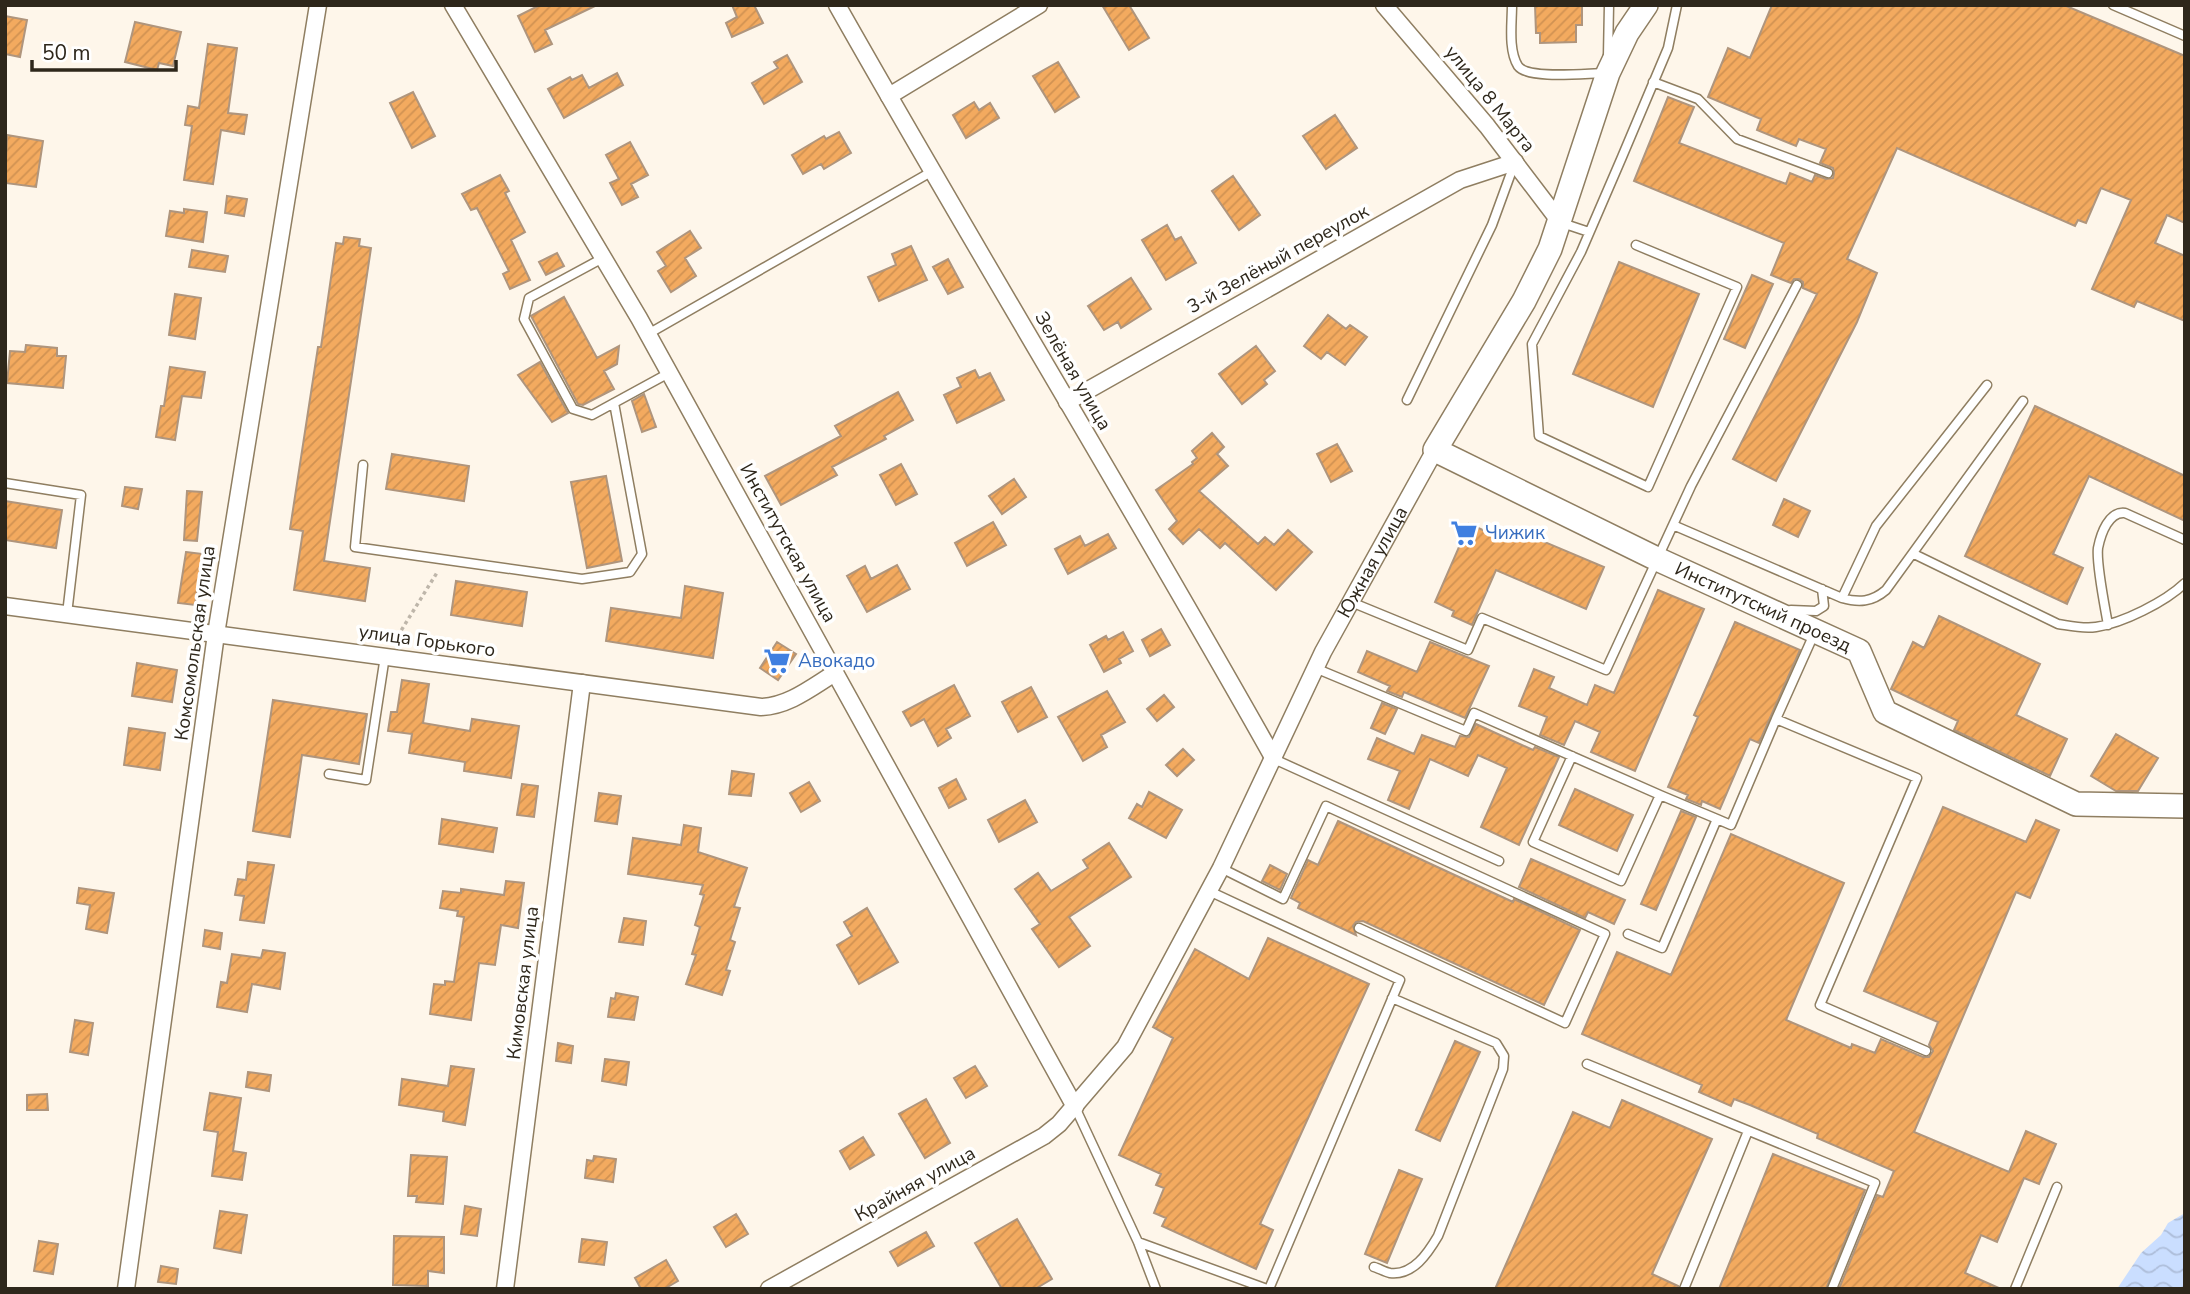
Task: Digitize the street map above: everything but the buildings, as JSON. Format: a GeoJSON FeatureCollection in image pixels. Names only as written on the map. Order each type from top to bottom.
{"type":"FeatureCollection","features":[{"type":"Feature","properties":{"kind":"street","name":"Комсомольская улица"},"geometry":{"type":"LineString","coordinates":[[126,1289],[216,634],[318,5]]}},
{"type":"Feature","properties":{"kind":"street","name":"Институтская улица"},"geometry":{"type":"LineString","coordinates":[[453,5],[648,334],[1075,1107]]}},
{"type":"Feature","properties":{"kind":"street","name":"Зелёная улица"},"geometry":{"type":"LineString","coordinates":[[837,5],[1274,759]]}},
{"type":"Feature","properties":{"kind":"street"},"geometry":{"type":"LineString","coordinates":[[889,96],[1039,5]]}},
{"type":"Feature","properties":{"kind":"street","name":"улица 8 Марта"},"geometry":{"type":"LineString","coordinates":[[1384,5],[1487,126],[1560,222]]}},
{"type":"Feature","properties":{"kind":"street","name":"Южная улица"},"geometry":{"type":"LineString","coordinates":[[1075,1107],[1125,1047],[1221,868],[1315,668],[1435,450],[1524,302],[1560,222],[1608,73],[1646,5]]}},
{"type":"Feature","properties":{"kind":"street","name":"3-й Зелёный переулок"},"geometry":{"type":"LineString","coordinates":[[1067,402],[1460,180],[1515,162]]}},
{"type":"Feature","properties":{"kind":"street","name":"Институтский проезд"},"geometry":{"type":"LineString","coordinates":[[1435,450],[1657,559],[1859,651],[1885,712],[2076,804],[2185,806]]}},
{"type":"Feature","properties":{"kind":"street","name":"улица Горького"},"geometry":{"type":"LineString","coordinates":[[5,606],[761,707],[775,706],[790,700],[835,673]]}},
{"type":"Feature","properties":{"kind":"street","name":"Кимовская улица"},"geometry":{"type":"LineString","coordinates":[[505,1289],[582,683]]}},
{"type":"Feature","properties":{"kind":"street","name":"Крайняя улица"},"geometry":{"type":"LineString","coordinates":[[769,1289],[1044,1136],[1075,1107]]}},
{"type":"Feature","properties":{"kind":"lane"},"geometry":{"type":"LineString","coordinates":[[1512,5],[1513,50],[1519,67],[1530,74],[1608,73],[1609,5]]}},
{"type":"Feature","properties":{"kind":"lane"},"geometry":{"type":"LineString","coordinates":[[1636,246],[1737,287],[1648,487],[1539,436],[1532,344],[1590,232],[1668,48],[1677,5]]}},
{"type":"Feature","properties":{"kind":"lane"},"geometry":{"type":"LineString","coordinates":[[2113,5],[2185,36]]}},
{"type":"Feature","properties":{"kind":"lane"},"geometry":{"type":"LineString","coordinates":[[1653,82],[1698,99],[1737,139],[1828,173]]}},
{"type":"Feature","properties":{"kind":"lane"},"geometry":{"type":"LineString","coordinates":[[1407,400],[1492,225],[1515,162]]}},
{"type":"Feature","properties":{"kind":"lane"},"geometry":{"type":"LineString","coordinates":[[648,334],[932,172]]}},
{"type":"Feature","properties":{"kind":"lane"},"geometry":{"type":"LineString","coordinates":[[1560,222],[1590,232]]}},
{"type":"Feature","properties":{"kind":"lane"},"geometry":{"type":"LineString","coordinates":[[603,258],[529,298],[524,319],[573,409],[592,415],[669,373]]}},
{"type":"Feature","properties":{"kind":"lane"},"geometry":{"type":"LineString","coordinates":[[1351,602],[1468,650],[1482,618],[1606,670],[1673,525],[1797,285]]}},
{"type":"Feature","properties":{"kind":"lane"},"geometry":{"type":"LineString","coordinates":[[1842,598],[1876,526],[1987,384]]}},
{"type":"Feature","properties":{"kind":"lane"},"geometry":{"type":"LineString","coordinates":[[1673,525],[1842,598],[1862,601],[1878,597],[1914,554],[2023,401]]}},
{"type":"Feature","properties":{"kind":"lane"},"geometry":{"type":"LineString","coordinates":[[363,465],[355,547],[582,579],[630,572],[642,554],[614,403]]}},
{"type":"Feature","properties":{"kind":"lane"},"geometry":{"type":"LineString","coordinates":[[5,483],[81,495],[67,614]]}},
{"type":"Feature","properties":{"kind":"lane"},"geometry":{"type":"LineString","coordinates":[[2108,625],[2098,552],[2111,516],[2117,512],[2125,513],[2185,540]]}},
{"type":"Feature","properties":{"kind":"lane"},"geometry":{"type":"LineString","coordinates":[[1914,554],[2058,624],[2077,628],[2108,625],[2149,607],[2185,583]]}},
{"type":"Feature","properties":{"kind":"lane"},"geometry":{"type":"LineString","coordinates":[[1761,607],[1816,611],[1824,606],[1822,589]]}},
{"type":"Feature","properties":{"kind":"lane"},"geometry":{"type":"LineString","coordinates":[[1315,668],[1466,731],[1474,713],[1731,825],[1815,632]]}},
{"type":"Feature","properties":{"kind":"lane"},"geometry":{"type":"LineString","coordinates":[[328,774],[366,780],[385,656]]}},
{"type":"Feature","properties":{"kind":"lane"},"geometry":{"type":"LineString","coordinates":[[1776,719],[1917,778],[1820,1005],[1926,1051]]}},
{"type":"Feature","properties":{"kind":"lane"},"geometry":{"type":"LineString","coordinates":[[1572,756],[1534,842],[1621,881],[1660,795]]}},
{"type":"Feature","properties":{"kind":"lane"},"geometry":{"type":"LineString","coordinates":[[1274,759],[1499,861]]}},
{"type":"Feature","properties":{"kind":"lane"},"geometry":{"type":"LineString","coordinates":[[1221,868],[1283,899],[1326,806],[1605,934],[1565,1023],[1359,929]]}},
{"type":"Feature","properties":{"kind":"lane"},"geometry":{"type":"LineString","coordinates":[[1628,934],[1662,948],[1717,819]]}},
{"type":"Feature","properties":{"kind":"lane"},"geometry":{"type":"LineString","coordinates":[[1138,1242],[1268,1289],[1400,980],[1209,891]]}},
{"type":"Feature","properties":{"kind":"lane"},"geometry":{"type":"LineString","coordinates":[[1374,1267],[1391,1273],[1411,1269],[1426,1255],[1438,1236],[1503,1069],[1504,1056],[1496,1043],[1392,998]]}},
{"type":"Feature","properties":{"kind":"lane"},"geometry":{"type":"LineString","coordinates":[[1587,1064],[1875,1183],[1832,1289]]}},
{"type":"Feature","properties":{"kind":"lane"},"geometry":{"type":"LineString","coordinates":[[1075,1107],[1138,1242],[1156,1289]]}},
{"type":"Feature","properties":{"kind":"lane"},"geometry":{"type":"LineString","coordinates":[[1684,1289],[1748,1131]]}},
{"type":"Feature","properties":{"kind":"lane"},"geometry":{"type":"LineString","coordinates":[[2015,1289],[2057,1187]]}},
{"type":"Feature","properties":{"kind":"water"},"geometry":{"type":"Polygon","coordinates":[[[2185,1213],[2185,1289],[2117,1289],[2141,1253],[2161,1235],[2168,1223],[2185,1213]]]}},
{"type":"Feature","properties":{"kind":"place","name":"Чижик"},"geometry":{"type":"Point","coordinates":[1464,533]}},
{"type":"Feature","properties":{"kind":"place","name":"Авокадо"},"geometry":{"type":"Point","coordinates":[777,661]}}]}
